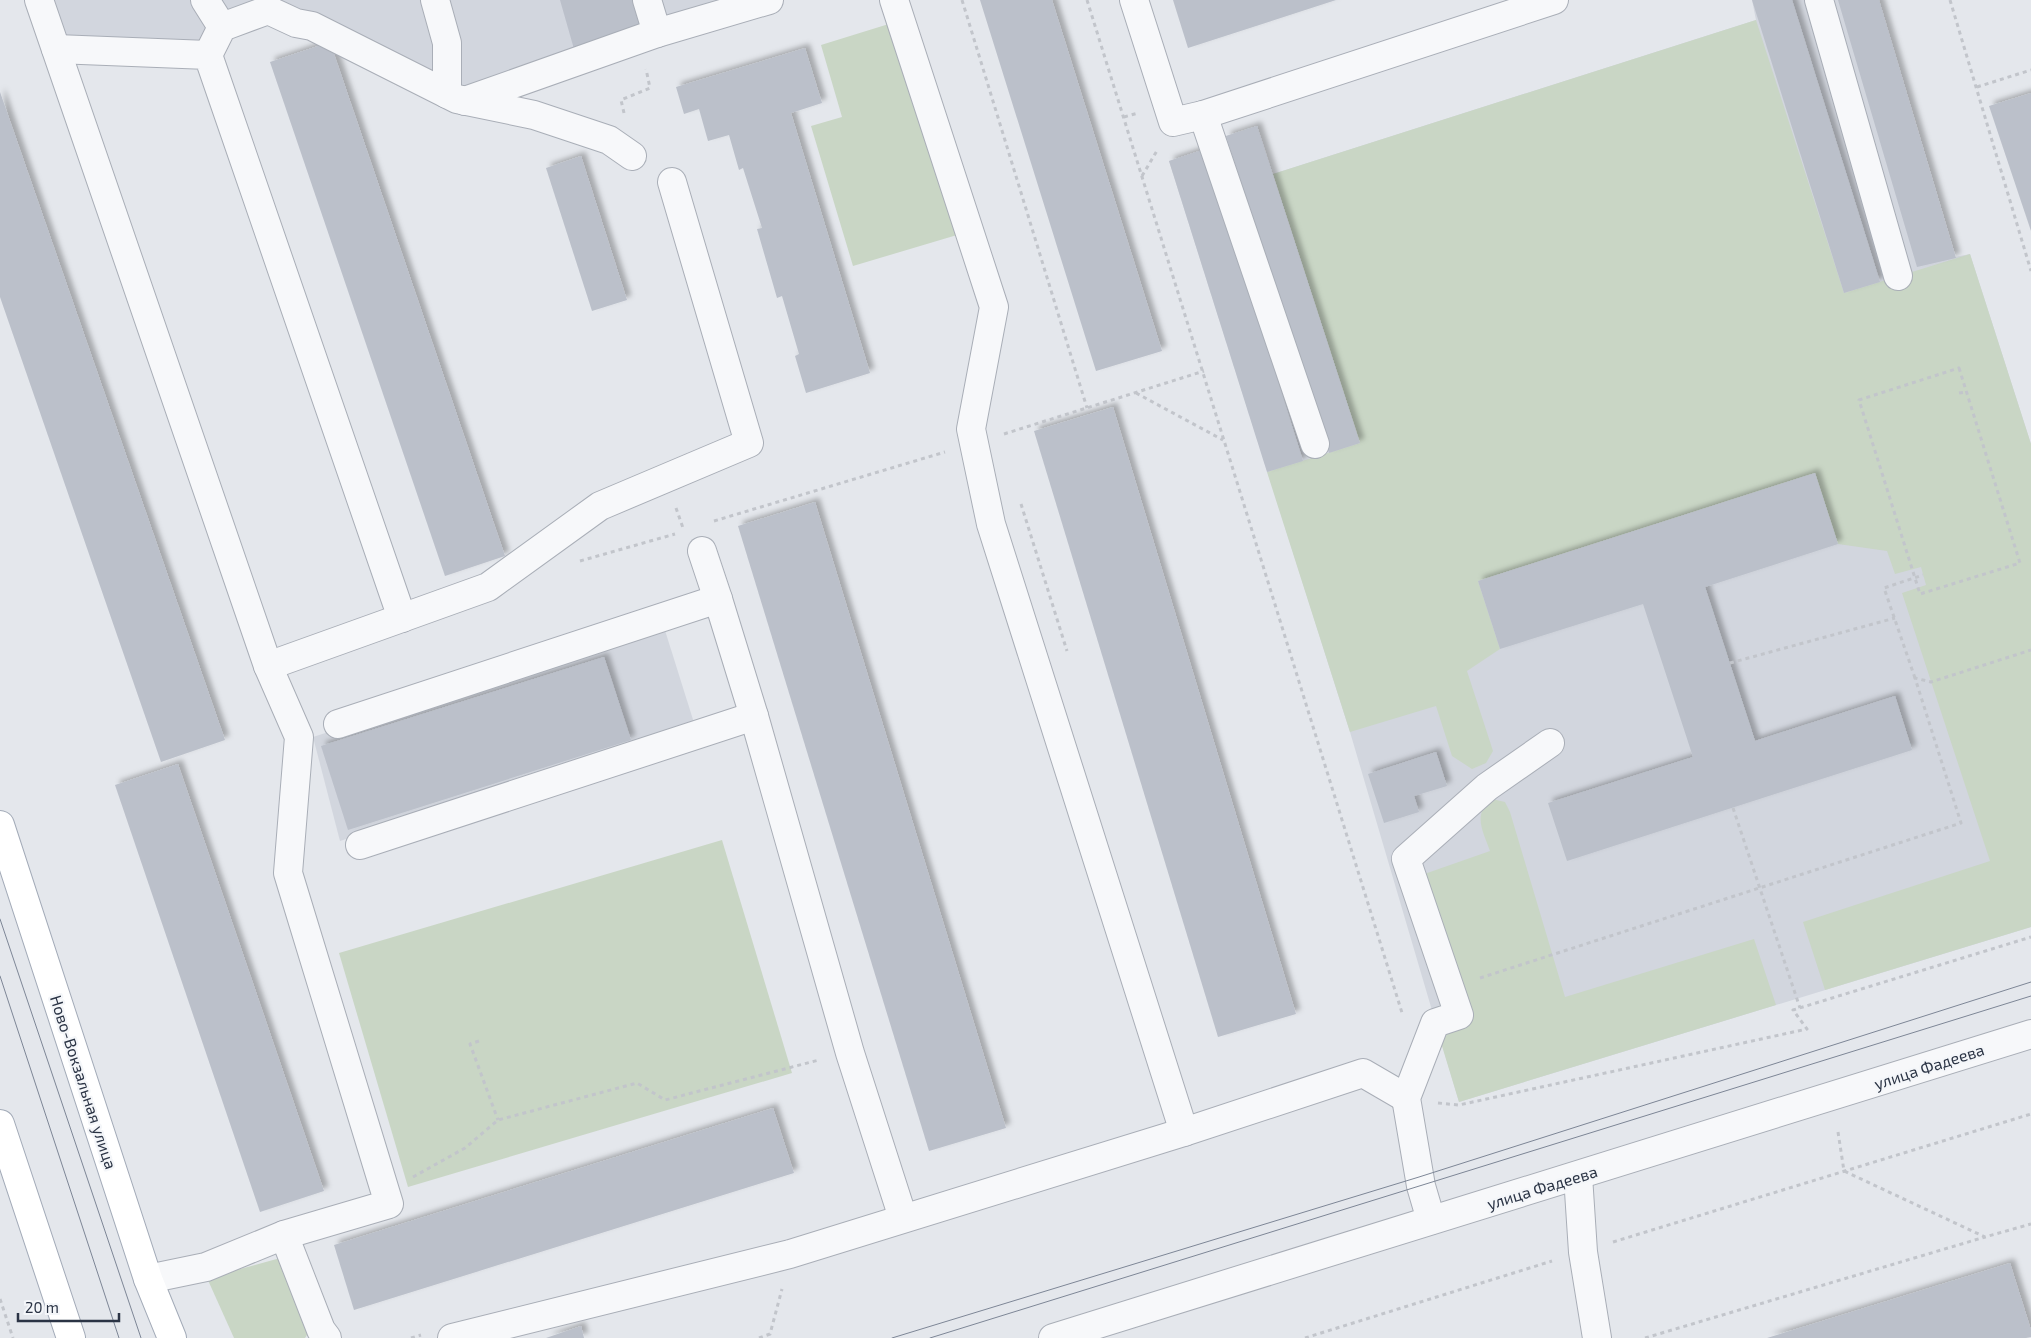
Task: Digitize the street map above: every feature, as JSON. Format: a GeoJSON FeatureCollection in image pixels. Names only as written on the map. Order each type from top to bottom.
{"type":"FeatureCollection","features":[{"type":"Feature","properties":{"kind":"main road","name":"Ново-Вокзальная улица"},"geometry":{"type":"LineString","coordinates":[[0,825],[148,1279],[172,1338]]}},
{"type":"Feature","properties":{"kind":"main road"},"geometry":{"type":"LineString","coordinates":[[0,1124],[71,1338]]}},
{"type":"Feature","properties":{"kind":"street"},"geometry":{"type":"LineString","coordinates":[[39,0],[268,666],[299,737],[288,873],[389,1204],[284,1235],[206,1267],[148,1279]]}},
{"type":"Feature","properties":{"kind":"street"},"geometry":{"type":"LineString","coordinates":[[205,0],[222,27]]}},
{"type":"Feature","properties":{"kind":"street"},"geometry":{"type":"LineString","coordinates":[[436,0],[447,43],[456,97]]}},
{"type":"Feature","properties":{"kind":"street"},"geometry":{"type":"LineString","coordinates":[[647,0],[657,33]]}},
{"type":"Feature","properties":{"kind":"street"},"geometry":{"type":"LineString","coordinates":[[456,97],[657,33],[769,0]]}},
{"type":"Feature","properties":{"kind":"street"},"geometry":{"type":"LineString","coordinates":[[894,0],[994,307],[971,429],[991,524],[1184,1132]]}},
{"type":"Feature","properties":{"kind":"street"},"geometry":{"type":"LineString","coordinates":[[1134,0],[1174,122],[1203,115],[1554,0]]}},
{"type":"Feature","properties":{"kind":"street"},"geometry":{"type":"LineString","coordinates":[[1819,0],[1898,276]]}},
{"type":"Feature","properties":{"kind":"street"},"geometry":{"type":"LineString","coordinates":[[402,618],[208,55],[222,27],[268,10],[290,11],[312,26],[456,97],[534,115],[609,140],[632,156]]}},
{"type":"Feature","properties":{"kind":"street"},"geometry":{"type":"LineString","coordinates":[[56,49],[208,55]]}},
{"type":"Feature","properties":{"kind":"street"},"geometry":{"type":"LineString","coordinates":[[1203,115],[1315,444]]}},
{"type":"Feature","properties":{"kind":"street"},"geometry":{"type":"LineString","coordinates":[[268,666],[488,587],[600,506],[749,443],[672,182]]}},
{"type":"Feature","properties":{"kind":"street"},"geometry":{"type":"LineString","coordinates":[[697,540],[718,599],[754,716],[850,1052],[903,1218]]}},
{"type":"Feature","properties":{"kind":"street"},"geometry":{"type":"LineString","coordinates":[[338,724],[718,599]]}},
{"type":"Feature","properties":{"kind":"street"},"geometry":{"type":"LineString","coordinates":[[360,845],[754,716]]}},
{"type":"Feature","properties":{"kind":"street"},"geometry":{"type":"LineString","coordinates":[[1431,1220],[1421,1186],[1406,1098],[1435,1023],[1459,1015],[1406,859],[1487,786],[1550,743]]}},
{"type":"Feature","properties":{"kind":"street","name":"улица Фадеева"},"geometry":{"type":"LineString","coordinates":[[1053,1338],[2031,1034]]}},
{"type":"Feature","properties":{"kind":"street"},"geometry":{"type":"LineString","coordinates":[[452,1338],[790,1254],[1184,1132],[1363,1074],[1406,1098]]}},
{"type":"Feature","properties":{"kind":"street"},"geometry":{"type":"LineString","coordinates":[[1578,1176],[1583,1252],[1597,1338]]}},
{"type":"Feature","properties":{"kind":"street"},"geometry":{"type":"LineString","coordinates":[[284,1235],[321,1330],[327,1338]]}},
{"type":"Feature","properties":{"kind":"path"},"geometry":{"type":"LineString","coordinates":[[962,0],[1087,408]]}},
{"type":"Feature","properties":{"kind":"path"},"geometry":{"type":"LineString","coordinates":[[1087,0],[1406,1025]]}},
{"type":"Feature","properties":{"kind":"path"},"geometry":{"type":"LineString","coordinates":[[1950,0],[2031,271]]}},
{"type":"Feature","properties":{"kind":"path"},"geometry":{"type":"LineString","coordinates":[[632,156],[621,100],[650,88],[644,51],[657,33]]}},
{"type":"Feature","properties":{"kind":"path"},"geometry":{"type":"LineString","coordinates":[[1977,87],[2031,70]]}},
{"type":"Feature","properties":{"kind":"path"},"geometry":{"type":"LineString","coordinates":[[1959,368],[1966,392],[2020,563],[1920,594],[1859,398],[1959,368]]}},
{"type":"Feature","properties":{"kind":"path"},"geometry":{"type":"LineString","coordinates":[[708,523],[974,444],[1204,371]]}},
{"type":"Feature","properties":{"kind":"path"},"geometry":{"type":"LineString","coordinates":[[1960,393],[1966,392]]}},
{"type":"Feature","properties":{"kind":"path"},"geometry":{"type":"LineString","coordinates":[[1136,393],[1224,440]]}},
{"type":"Feature","properties":{"kind":"path"},"geometry":{"type":"LineString","coordinates":[[572,564],[697,540]]}},
{"type":"Feature","properties":{"kind":"path"},"geometry":{"type":"LineString","coordinates":[[1450,987],[1962,823],[1884,588],[1923,575]]}},
{"type":"Feature","properties":{"kind":"path"},"geometry":{"type":"LineString","coordinates":[[1730,663],[1894,618]]}},
{"type":"Feature","properties":{"kind":"path"},"geometry":{"type":"LineString","coordinates":[[1914,678],[1931,682],[2031,650]]}},
{"type":"Feature","properties":{"kind":"path"},"geometry":{"type":"LineString","coordinates":[[1733,808],[1800,1008]]}},
{"type":"Feature","properties":{"kind":"path"},"geometry":{"type":"LineString","coordinates":[[1406,1098],[1459,1105],[1807,1028],[1793,1010],[2031,937]]}},
{"type":"Feature","properties":{"kind":"path"},"geometry":{"type":"LineString","coordinates":[[479,1041],[470,1044],[498,1120]]}},
{"type":"Feature","properties":{"kind":"path"},"geometry":{"type":"LineString","coordinates":[[389,1204],[416,1174],[465,1148],[498,1120],[637,1083],[665,1100],[850,1052]]}},
{"type":"Feature","properties":{"kind":"path"},"geometry":{"type":"LineString","coordinates":[[1305,1338],[2031,1114]]}},
{"type":"Feature","properties":{"kind":"path"},"geometry":{"type":"LineString","coordinates":[[1838,1132],[1844,1171]]}},
{"type":"Feature","properties":{"kind":"path"},"geometry":{"type":"LineString","coordinates":[[1844,1171],[1985,1237]]}},
{"type":"Feature","properties":{"kind":"path"},"geometry":{"type":"LineString","coordinates":[[1645,1338],[2031,1224]]}},
{"type":"Feature","properties":{"kind":"path"},"geometry":{"type":"LineString","coordinates":[[759,1338],[770,1334],[782,1288]]}},
{"type":"Feature","properties":{"kind":"path"},"geometry":{"type":"LineString","coordinates":[[0,1299],[13,1338]]}},
{"type":"Feature","properties":{"kind":"shaded area"},"geometry":{"type":"Polygon","coordinates":[[[39,0],[769,0],[465,101],[268,10],[208,55],[56,49],[39,0]]]}},
{"type":"Feature","properties":{"kind":"shaded area"},"geometry":{"type":"Polygon","coordinates":[[[1752,0],[1879,0],[1955,257],[1970,254],[2031,444],[2031,927],[1459,1102],[1350,732],[1169,161],[1205,149],[1226,136],[1257,126],[1273,174],[1756,20],[1752,0]]]}},
{"type":"Feature","properties":{"kind":"shaded area"},"geometry":{"type":"Polygon","coordinates":[[[663,624],[695,726],[340,841],[313,737],[663,624]]]}},
{"type":"Feature","properties":{"kind":"green space"},"geometry":{"type":"Polygon","coordinates":[[[1756,20],[1844,293],[1970,254],[2031,444],[2031,927],[1825,990],[1803,922],[1990,861],[1902,593],[1926,585],[1921,567],[1895,574],[1887,551],[1838,544],[1815,473],[1478,581],[1500,649],[1467,671],[1493,751],[1486,763],[1472,769],[1452,756],[1436,706],[1350,732],[1267,472],[1360,443],[1273,174],[1756,20]]]}},
{"type":"Feature","properties":{"kind":"green space"},"geometry":{"type":"Polygon","coordinates":[[[892,23],[957,235],[853,266],[811,126],[842,117],[821,45],[892,23]]]}},
{"type":"Feature","properties":{"kind":"green space"},"geometry":{"type":"Polygon","coordinates":[[[1492,799],[1505,802],[1510,812],[1565,997],[1754,939],[1776,1005],[1459,1102],[1435,1023],[1458,1015],[1413,878],[1490,851],[1482,830],[1481,817],[1482,811],[1492,799]]]}},
{"type":"Feature","properties":{"kind":"green space"},"geometry":{"type":"Polygon","coordinates":[[[722,840],[792,1073],[408,1187],[339,953],[722,840]]]}},
{"type":"Feature","properties":{"kind":"green space"},"geometry":{"type":"Polygon","coordinates":[[[284,1257],[311,1329],[305,1338],[234,1338],[207,1278],[284,1257]]]}},
{"type":"Feature","properties":{"kind":"building"},"geometry":{"type":"Polygon","coordinates":[[[560,0],[633,0],[641,29],[574,49],[560,0]]]}},
{"type":"Feature","properties":{"kind":"building"},"geometry":{"type":"Polygon","coordinates":[[[980,0],[1052,0],[1162,351],[1096,371],[980,0]]]}},
{"type":"Feature","properties":{"kind":"building"},"geometry":{"type":"Polygon","coordinates":[[[1173,0],[1336,0],[1188,48],[1173,0]]]}},
{"type":"Feature","properties":{"kind":"building"},"geometry":{"type":"Polygon","coordinates":[[[1752,0],[1792,0],[1880,282],[1844,293],[1752,0]]]}},
{"type":"Feature","properties":{"kind":"building"},"geometry":{"type":"Polygon","coordinates":[[[1838,0],[1879,0],[1956,258],[1917,267],[1838,0]]]}},
{"type":"Feature","properties":{"kind":"building"},"geometry":{"type":"Polygon","coordinates":[[[330,42],[505,556],[445,576],[270,62],[330,42]]]}},
{"type":"Feature","properties":{"kind":"building"},"geometry":{"type":"Polygon","coordinates":[[[805,48],[822,103],[791,113],[870,373],[806,393],[795,356],[799,354],[782,296],[777,298],[757,229],[762,228],[743,168],[739,170],[729,135],[708,141],[699,109],[684,114],[676,87],[805,48]]]}},
{"type":"Feature","properties":{"kind":"building"},"geometry":{"type":"Polygon","coordinates":[[[0,92],[225,740],[161,762],[0,297],[0,92]]]}},
{"type":"Feature","properties":{"kind":"building"},"geometry":{"type":"Polygon","coordinates":[[[2031,93],[2031,231],[1989,106],[2031,93]]]}},
{"type":"Feature","properties":{"kind":"building"},"geometry":{"type":"Polygon","coordinates":[[[1257,126],[1360,443],[1329,453],[1226,136],[1257,126]]]}},
{"type":"Feature","properties":{"kind":"building"},"geometry":{"type":"Polygon","coordinates":[[[1205,149],[1303,461],[1267,472],[1169,161],[1205,149]]]}},
{"type":"Feature","properties":{"kind":"building"},"geometry":{"type":"Polygon","coordinates":[[[581,156],[627,300],[592,311],[546,168],[581,156]]]}},
{"type":"Feature","properties":{"kind":"building"},"geometry":{"type":"Polygon","coordinates":[[[1113,407],[1296,1014],[1218,1037],[1034,431],[1113,407]]]}},
{"type":"Feature","properties":{"kind":"building"},"geometry":{"type":"Polygon","coordinates":[[[1815,473],[1838,544],[1705,587],[1755,741],[1895,696],[1912,750],[1567,861],[1548,803],[1693,757],[1643,604],[1500,649],[1478,581],[1815,473]]]}},
{"type":"Feature","properties":{"kind":"building"},"geometry":{"type":"Polygon","coordinates":[[[815,502],[1006,1128],[929,1151],[738,526],[815,502]]]}},
{"type":"Feature","properties":{"kind":"building"},"geometry":{"type":"Polygon","coordinates":[[[604,657],[631,740],[348,830],[321,746],[604,657]]]}},
{"type":"Feature","properties":{"kind":"building"},"geometry":{"type":"Polygon","coordinates":[[[1436,752],[1447,786],[1414,796],[1419,812],[1384,823],[1368,774],[1436,752]]]}},
{"type":"Feature","properties":{"kind":"building"},"geometry":{"type":"Polygon","coordinates":[[[178,764],[324,1191],[260,1212],[115,785],[178,764]]]}},
{"type":"Feature","properties":{"kind":"building"},"geometry":{"type":"Polygon","coordinates":[[[773,1108],[794,1173],[354,1310],[334,1245],[773,1108]]]}},
{"type":"Feature","properties":{"kind":"building"},"geometry":{"type":"Polygon","coordinates":[[[2010,1263],[2031,1330],[2031,1337],[1767,1338],[2010,1263]]]}},
{"type":"Feature","properties":{"kind":"building"},"geometry":{"type":"Polygon","coordinates":[[[581,1326],[584,1338],[546,1338],[581,1326]]]}},
{"type":"Feature","properties":{"kind":"tram line"},"geometry":{"type":"LineString","coordinates":[[0,919],[141,1338]]}},
{"type":"Feature","properties":{"kind":"tram line"},"geometry":{"type":"LineString","coordinates":[[0,976],[119,1338]]}},
{"type":"Feature","properties":{"kind":"tram line"},"geometry":{"type":"LineString","coordinates":[[892,1338],[1419,1177],[2031,982]]}},
{"type":"Feature","properties":{"kind":"tram line"},"geometry":{"type":"LineString","coordinates":[[930,1338],[2031,996]]}}]}
